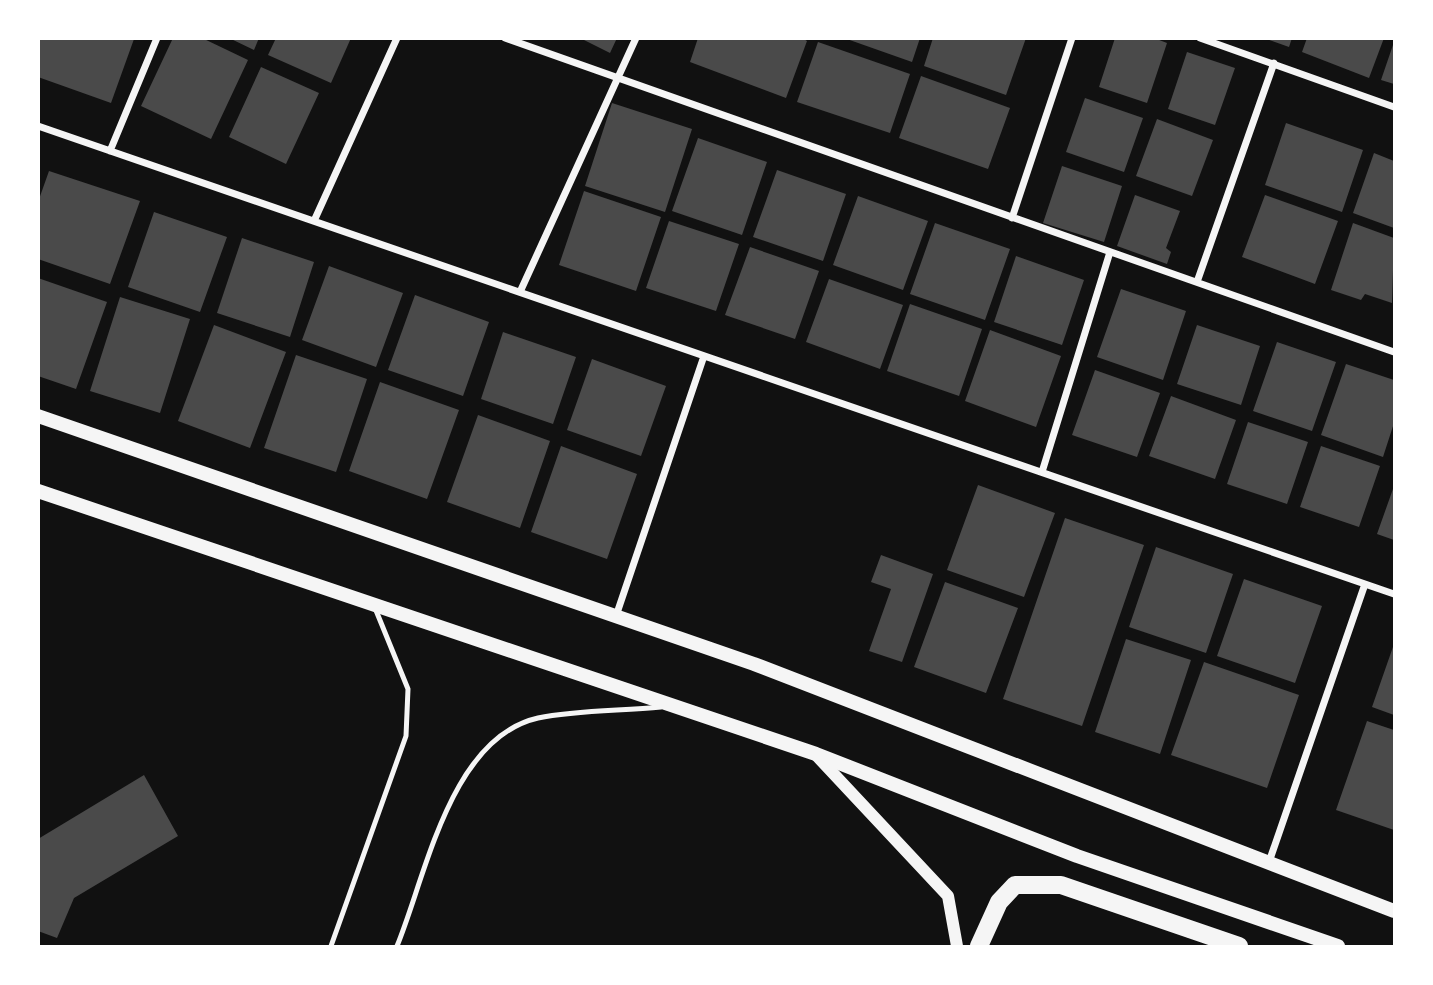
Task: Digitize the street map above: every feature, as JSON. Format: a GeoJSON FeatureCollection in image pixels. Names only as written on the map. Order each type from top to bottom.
{"type":"FeatureCollection","features":[{"type":"Feature","properties":{"kind":"highway"},"geometry":{"type":"LineString","coordinates":[[979,947],[999,902],[1015,884],[1061,885],[1239,947]]}},
{"type":"Feature","properties":{"kind":"main road"},"geometry":{"type":"LineString","coordinates":[[38,416],[754,664],[1395,911]]}},
{"type":"Feature","properties":{"kind":"main road"},"geometry":{"type":"LineString","coordinates":[[38,491],[816,754],[1077,856],[1338,947]]}},
{"type":"Feature","properties":{"kind":"street"},"geometry":{"type":"LineString","coordinates":[[110,150],[157,38]]}},
{"type":"Feature","properties":{"kind":"street"},"geometry":{"type":"LineString","coordinates":[[314,221],[397,38]]}},
{"type":"Feature","properties":{"kind":"street"},"geometry":{"type":"LineString","coordinates":[[505,38],[1395,352]]}},
{"type":"Feature","properties":{"kind":"street"},"geometry":{"type":"LineString","coordinates":[[520,292],[636,38]]}},
{"type":"Feature","properties":{"kind":"street"},"geometry":{"type":"LineString","coordinates":[[1012,218],[1072,38]]}},
{"type":"Feature","properties":{"kind":"street"},"geometry":{"type":"LineString","coordinates":[[1200,38],[1395,107]]}},
{"type":"Feature","properties":{"kind":"street"},"geometry":{"type":"LineString","coordinates":[[1197,282],[1274,63]]}},
{"type":"Feature","properties":{"kind":"street"},"geometry":{"type":"LineString","coordinates":[[38,126],[1395,594]]}},
{"type":"Feature","properties":{"kind":"street"},"geometry":{"type":"LineString","coordinates":[[1042,472],[1110,252]]}},
{"type":"Feature","properties":{"kind":"street"},"geometry":{"type":"LineString","coordinates":[[616,616],[704,356]]}},
{"type":"Feature","properties":{"kind":"street"},"geometry":{"type":"LineString","coordinates":[[1269,862],[1365,584]]}},
{"type":"Feature","properties":{"kind":"street"},"geometry":{"type":"LineString","coordinates":[[816,754],[948,896],[957,947]]}},
{"type":"Feature","properties":{"kind":"lane"},"geometry":{"type":"LineString","coordinates":[[331,947],[407,736],[408,689],[374,605]]}},
{"type":"Feature","properties":{"kind":"lane"},"geometry":{"type":"LineString","coordinates":[[397,947],[447,810],[462,779],[482,753],[506,733],[537,719],[673,706]]}},
{"type":"Feature","properties":{"kind":"building"},"geometry":{"type":"Polygon","coordinates":[[[38,38],[134,39],[111,103],[38,77],[38,38]]]}},
{"type":"Feature","properties":{"kind":"building"},"geometry":{"type":"Polygon","coordinates":[[[173,38],[202,38],[248,60],[211,139],[141,106],[173,38]]]}},
{"type":"Feature","properties":{"kind":"building"},"geometry":{"type":"Polygon","coordinates":[[[229,38],[259,38],[254,50],[229,38]]]}},
{"type":"Feature","properties":{"kind":"building"},"geometry":{"type":"Polygon","coordinates":[[[276,38],[351,38],[331,83],[268,55],[276,38]]]}},
{"type":"Feature","properties":{"kind":"building"},"geometry":{"type":"Polygon","coordinates":[[[580,38],[617,38],[610,53],[580,38]]]}},
{"type":"Feature","properties":{"kind":"building"},"geometry":{"type":"Polygon","coordinates":[[[698,38],[802,38],[807,41],[786,98],[690,62],[698,38]]]}},
{"type":"Feature","properties":{"kind":"building"},"geometry":{"type":"Polygon","coordinates":[[[844,38],[920,38],[912,62],[844,38]]]}},
{"type":"Feature","properties":{"kind":"building"},"geometry":{"type":"Polygon","coordinates":[[[933,38],[1026,38],[1006,95],[924,66],[933,38]]]}},
{"type":"Feature","properties":{"kind":"building"},"geometry":{"type":"Polygon","coordinates":[[[1115,38],[1154,38],[1167,43],[1147,103],[1099,87],[1115,38]]]}},
{"type":"Feature","properties":{"kind":"building"},"geometry":{"type":"Polygon","coordinates":[[[1264,38],[1292,38],[1289,47],[1264,38]]]}},
{"type":"Feature","properties":{"kind":"building"},"geometry":{"type":"Polygon","coordinates":[[[1307,38],[1384,38],[1369,78],[1302,52],[1307,38]]]}},
{"type":"Feature","properties":{"kind":"building"},"geometry":{"type":"Polygon","coordinates":[[[818,42],[910,74],[890,133],[797,102],[818,42]]]}},
{"type":"Feature","properties":{"kind":"building"},"geometry":{"type":"Polygon","coordinates":[[[1394,42],[1394,84],[1381,80],[1394,42]]]}},
{"type":"Feature","properties":{"kind":"building"},"geometry":{"type":"Polygon","coordinates":[[[1187,52],[1235,68],[1215,125],[1168,109],[1187,52]]]}},
{"type":"Feature","properties":{"kind":"building"},"geometry":{"type":"Polygon","coordinates":[[[261,67],[319,93],[286,164],[229,137],[261,67]]]}},
{"type":"Feature","properties":{"kind":"building"},"geometry":{"type":"Polygon","coordinates":[[[921,76],[1010,108],[988,169],[899,138],[921,76]]]}},
{"type":"Feature","properties":{"kind":"building"},"geometry":{"type":"Polygon","coordinates":[[[1085,98],[1143,118],[1124,172],[1066,152],[1085,98]]]}},
{"type":"Feature","properties":{"kind":"building"},"geometry":{"type":"Polygon","coordinates":[[[612,103],[692,129],[665,212],[585,186],[612,103]]]}},
{"type":"Feature","properties":{"kind":"building"},"geometry":{"type":"Polygon","coordinates":[[[1157,119],[1213,140],[1192,196],[1136,176],[1157,119]]]}},
{"type":"Feature","properties":{"kind":"building"},"geometry":{"type":"Polygon","coordinates":[[[1286,123],[1363,150],[1342,212],[1265,185],[1286,123]]]}},
{"type":"Feature","properties":{"kind":"building"},"geometry":{"type":"Polygon","coordinates":[[[698,138],[767,162],[742,235],[672,211],[698,138]]]}},
{"type":"Feature","properties":{"kind":"building"},"geometry":{"type":"Polygon","coordinates":[[[1374,153],[1394,161],[1394,228],[1353,213],[1374,153]]]}},
{"type":"Feature","properties":{"kind":"building"},"geometry":{"type":"Polygon","coordinates":[[[1062,166],[1122,186],[1104,242],[1043,223],[1062,166]]]}},
{"type":"Feature","properties":{"kind":"building"},"geometry":{"type":"Polygon","coordinates":[[[777,170],[846,194],[823,261],[753,237],[777,170]]]}},
{"type":"Feature","properties":{"kind":"building"},"geometry":{"type":"Polygon","coordinates":[[[49,171],[140,201],[110,284],[38,259],[38,202],[49,171]]]}},
{"type":"Feature","properties":{"kind":"building"},"geometry":{"type":"Polygon","coordinates":[[[584,191],[661,217],[636,291],[559,265],[584,191]]]}},
{"type":"Feature","properties":{"kind":"building"},"geometry":{"type":"Polygon","coordinates":[[[1135,195],[1180,211],[1166,248],[1171,252],[1167,264],[1117,246],[1135,195]]]}},
{"type":"Feature","properties":{"kind":"building"},"geometry":{"type":"Polygon","coordinates":[[[1265,195],[1338,221],[1315,284],[1242,257],[1265,195]]]}},
{"type":"Feature","properties":{"kind":"building"},"geometry":{"type":"Polygon","coordinates":[[[858,196],[928,221],[903,290],[833,265],[858,196]]]}},
{"type":"Feature","properties":{"kind":"building"},"geometry":{"type":"Polygon","coordinates":[[[154,212],[227,237],[200,312],[128,287],[154,212]]]}},
{"type":"Feature","properties":{"kind":"building"},"geometry":{"type":"Polygon","coordinates":[[[669,221],[739,244],[716,311],[646,288],[669,221]]]}},
{"type":"Feature","properties":{"kind":"building"},"geometry":{"type":"Polygon","coordinates":[[[935,223],[1010,249],[985,320],[910,294],[935,223]]]}},
{"type":"Feature","properties":{"kind":"building"},"geometry":{"type":"Polygon","coordinates":[[[1353,223],[1394,238],[1392,303],[1365,294],[1361,300],[1331,290],[1353,223]]]}},
{"type":"Feature","properties":{"kind":"building"},"geometry":{"type":"Polygon","coordinates":[[[242,238],[314,262],[290,337],[217,313],[242,238]]]}},
{"type":"Feature","properties":{"kind":"building"},"geometry":{"type":"Polygon","coordinates":[[[750,247],[819,271],[795,339],[725,315],[750,247]]]}},
{"type":"Feature","properties":{"kind":"building"},"geometry":{"type":"Polygon","coordinates":[[[1016,256],[1084,280],[1062,345],[994,322],[1016,256]]]}},
{"type":"Feature","properties":{"kind":"building"},"geometry":{"type":"Polygon","coordinates":[[[329,266],[403,293],[376,367],[302,340],[329,266]]]}},
{"type":"Feature","properties":{"kind":"building"},"geometry":{"type":"Polygon","coordinates":[[[38,278],[107,302],[76,389],[38,376],[38,278]]]}},
{"type":"Feature","properties":{"kind":"building"},"geometry":{"type":"Polygon","coordinates":[[[829,279],[903,305],[880,369],[806,342],[829,279]]]}},
{"type":"Feature","properties":{"kind":"building"},"geometry":{"type":"Polygon","coordinates":[[[1121,289],[1186,311],[1163,380],[1097,357],[1121,289]]]}},
{"type":"Feature","properties":{"kind":"building"},"geometry":{"type":"Polygon","coordinates":[[[415,295],[489,322],[463,396],[388,370],[415,295]]]}},
{"type":"Feature","properties":{"kind":"building"},"geometry":{"type":"Polygon","coordinates":[[[120,297],[190,319],[160,413],[90,391],[120,297]]]}},
{"type":"Feature","properties":{"kind":"building"},"geometry":{"type":"Polygon","coordinates":[[[910,304],[982,329],[959,396],[887,371],[910,304]]]}},
{"type":"Feature","properties":{"kind":"building"},"geometry":{"type":"Polygon","coordinates":[[[214,325],[286,352],[250,448],[178,421],[214,325]]]}},
{"type":"Feature","properties":{"kind":"building"},"geometry":{"type":"Polygon","coordinates":[[[1197,325],[1260,346],[1241,405],[1177,384],[1197,325]]]}},
{"type":"Feature","properties":{"kind":"building"},"geometry":{"type":"Polygon","coordinates":[[[990,330],[1061,356],[1036,427],[965,401],[990,330]]]}},
{"type":"Feature","properties":{"kind":"building"},"geometry":{"type":"Polygon","coordinates":[[[503,332],[576,357],[553,424],[481,399],[503,332]]]}},
{"type":"Feature","properties":{"kind":"building"},"geometry":{"type":"Polygon","coordinates":[[[1277,342],[1336,362],[1312,431],[1253,411],[1277,342]]]}},
{"type":"Feature","properties":{"kind":"building"},"geometry":{"type":"Polygon","coordinates":[[[296,355],[367,379],[336,472],[264,448],[296,355]]]}},
{"type":"Feature","properties":{"kind":"building"},"geometry":{"type":"Polygon","coordinates":[[[592,359],[666,386],[641,456],[567,430],[592,359]]]}},
{"type":"Feature","properties":{"kind":"building"},"geometry":{"type":"Polygon","coordinates":[[[1346,364],[1394,380],[1394,423],[1383,457],[1321,435],[1346,364]]]}},
{"type":"Feature","properties":{"kind":"building"},"geometry":{"type":"Polygon","coordinates":[[[1095,370],[1160,393],[1137,457],[1072,435],[1095,370]]]}},
{"type":"Feature","properties":{"kind":"building"},"geometry":{"type":"Polygon","coordinates":[[[380,382],[459,410],[427,499],[349,471],[380,382]]]}},
{"type":"Feature","properties":{"kind":"building"},"geometry":{"type":"Polygon","coordinates":[[[1171,396],[1236,420],[1215,479],[1149,456],[1171,396]]]}},
{"type":"Feature","properties":{"kind":"building"},"geometry":{"type":"Polygon","coordinates":[[[478,415],[550,441],[520,528],[447,502],[478,415]]]}},
{"type":"Feature","properties":{"kind":"building"},"geometry":{"type":"Polygon","coordinates":[[[1248,422],[1308,442],[1287,504],[1227,484],[1248,422]]]}},
{"type":"Feature","properties":{"kind":"building"},"geometry":{"type":"Polygon","coordinates":[[[561,446],[637,474],[607,559],[531,532],[561,446]]]}},
{"type":"Feature","properties":{"kind":"building"},"geometry":{"type":"Polygon","coordinates":[[[1321,446],[1380,466],[1359,527],[1300,507],[1321,446]]]}},
{"type":"Feature","properties":{"kind":"building"},"geometry":{"type":"Polygon","coordinates":[[[978,485],[1055,513],[1024,597],[947,570],[978,485]]]}},
{"type":"Feature","properties":{"kind":"building"},"geometry":{"type":"Polygon","coordinates":[[[1394,486],[1394,540],[1377,534],[1394,486]]]}},
{"type":"Feature","properties":{"kind":"building"},"geometry":{"type":"Polygon","coordinates":[[[1065,518],[1144,545],[1082,726],[1003,699],[1065,518]]]}},
{"type":"Feature","properties":{"kind":"building"},"geometry":{"type":"Polygon","coordinates":[[[1156,547],[1233,574],[1206,653],[1129,627],[1156,547]]]}},
{"type":"Feature","properties":{"kind":"building"},"geometry":{"type":"Polygon","coordinates":[[[881,555],[933,574],[902,662],[869,651],[891,589],[871,582],[881,555]]]}},
{"type":"Feature","properties":{"kind":"building"},"geometry":{"type":"Polygon","coordinates":[[[1244,579],[1322,606],[1295,683],[1217,656],[1244,579]]]}},
{"type":"Feature","properties":{"kind":"building"},"geometry":{"type":"Polygon","coordinates":[[[945,582],[1018,608],[986,693],[914,667],[945,582]]]}},
{"type":"Feature","properties":{"kind":"building"},"geometry":{"type":"Polygon","coordinates":[[[1126,639],[1191,660],[1160,754],[1095,732],[1126,639]]]}},
{"type":"Feature","properties":{"kind":"building"},"geometry":{"type":"Polygon","coordinates":[[[1394,644],[1394,715],[1372,707],[1394,644]]]}},
{"type":"Feature","properties":{"kind":"building"},"geometry":{"type":"Polygon","coordinates":[[[1204,662],[1299,695],[1267,788],[1171,755],[1204,662]]]}},
{"type":"Feature","properties":{"kind":"building"},"geometry":{"type":"Polygon","coordinates":[[[1367,721],[1394,730],[1394,830],[1336,810],[1367,721]]]}},
{"type":"Feature","properties":{"kind":"building"},"geometry":{"type":"Polygon","coordinates":[[[144,775],[178,836],[74,898],[57,938],[38,931],[38,839],[144,775]]]}}]}
